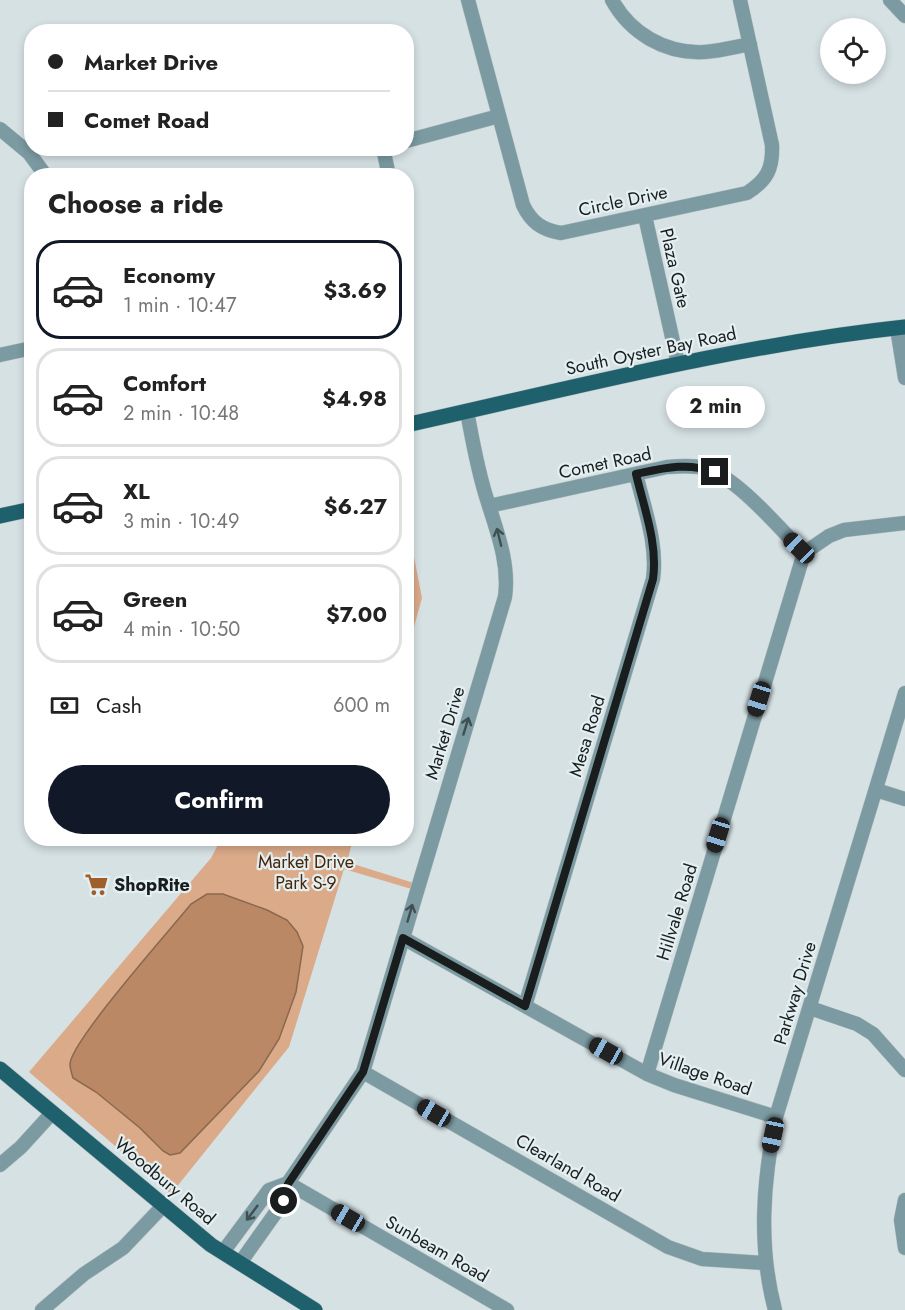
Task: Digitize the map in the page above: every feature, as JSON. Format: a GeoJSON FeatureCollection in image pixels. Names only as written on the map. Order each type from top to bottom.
{"type":"FeatureCollection","features":[{"type":"Feature","properties":{"kind":"main road","name":"South Oyster Bay Road"},"geometry":{"type":"LineString","coordinates":[[414,423],[678,364],[820,337],[901,328]]}},
{"type":"Feature","properties":{"kind":"main road"},"geometry":{"type":"LineString","coordinates":[[0,516],[24,511]]}},
{"type":"Feature","properties":{"kind":"main road","name":"Woodbury Road"},"geometry":{"type":"LineString","coordinates":[[0,1069],[163,1206],[223,1252],[315,1310]]}},
{"type":"Feature","properties":{"kind":"street","name":"Circle Drive"},"geometry":{"type":"LineString","coordinates":[[468,0],[523,205],[537,225],[549,231],[561,232],[747,193],[766,177],[773,160],[772,145],[740,0]]}},
{"type":"Feature","properties":{"kind":"street"},"geometry":{"type":"LineString","coordinates":[[612,0],[619,13],[635,29],[654,42],[677,50],[703,52],[750,44]]}},
{"type":"Feature","properties":{"kind":"street"},"geometry":{"type":"LineString","coordinates":[[890,0],[905,16]]}},
{"type":"Feature","properties":{"kind":"street"},"geometry":{"type":"LineString","coordinates":[[414,139],[499,116]]}},
{"type":"Feature","properties":{"kind":"street"},"geometry":{"type":"LineString","coordinates":[[0,129],[24,146]]}},
{"type":"Feature","properties":{"kind":"street","name":"Plaza Gate"},"geometry":{"type":"LineString","coordinates":[[645,216],[678,364]]}},
{"type":"Feature","properties":{"kind":"street"},"geometry":{"type":"LineString","coordinates":[[901,328],[905,378]]}},
{"type":"Feature","properties":{"kind":"street"},"geometry":{"type":"LineString","coordinates":[[0,355],[24,350]]}},
{"type":"Feature","properties":{"kind":"street","name":"Market Drive"},"geometry":{"type":"LineString","coordinates":[[240,1263],[284,1201],[288,1184],[363,1072],[505,597],[507,582],[505,564],[480,476],[467,411]]}},
{"type":"Feature","properties":{"kind":"street","name":"Comet Road"},"geometry":{"type":"LineString","coordinates":[[489,506],[684,465],[715,472],[736,487],[804,553]]}},
{"type":"Feature","properties":{"kind":"street","name":"Mesa Road"},"geometry":{"type":"LineString","coordinates":[[525,1006],[653,579],[655,568],[653,546],[636,474]]}},
{"type":"Feature","properties":{"kind":"street"},"geometry":{"type":"LineString","coordinates":[[804,553],[829,536],[844,530],[905,522]]}},
{"type":"Feature","properties":{"kind":"street","name":"Hillvale Road"},"geometry":{"type":"LineString","coordinates":[[647,1074],[804,553]]}},
{"type":"Feature","properties":{"kind":"street","name":"Parkway Drive"},"geometry":{"type":"LineString","coordinates":[[775,1310],[765,1263],[763,1224],[769,1153],[777,1117],[905,693]]}},
{"type":"Feature","properties":{"kind":"street"},"geometry":{"type":"LineString","coordinates":[[876,790],[905,799]]}},
{"type":"Feature","properties":{"kind":"street","name":"Village Road"},"geometry":{"type":"LineString","coordinates":[[403,938],[647,1074],[674,1085],[777,1117]]}},
{"type":"Feature","properties":{"kind":"street"},"geometry":{"type":"LineString","coordinates":[[810,1008],[857,1024],[873,1034],[905,1070]]}},
{"type":"Feature","properties":{"kind":"street","name":"Clearland Road"},"geometry":{"type":"LineString","coordinates":[[363,1072],[668,1247],[702,1259],[765,1263]]}},
{"type":"Feature","properties":{"kind":"street"},"geometry":{"type":"LineString","coordinates":[[0,1165],[21,1147],[52,1113]]}},
{"type":"Feature","properties":{"kind":"street","name":"Market Drive"},"geometry":{"type":"LineString","coordinates":[[223,1252],[269,1190],[288,1184]]}},
{"type":"Feature","properties":{"kind":"street","name":"Sunbeam Road"},"geometry":{"type":"LineString","coordinates":[[288,1184],[507,1310]]}},
{"type":"Feature","properties":{"kind":"street"},"geometry":{"type":"LineString","coordinates":[[905,1200],[901,1220],[905,1248]]}},
{"type":"Feature","properties":{"kind":"street"},"geometry":{"type":"LineString","coordinates":[[42,1310],[84,1274],[123,1248],[163,1206]]}},
{"type":"Feature","properties":{"kind":"green space"},"geometry":{"type":"Polygon","coordinates":[[[414,557],[422,598],[414,627],[414,557]]]}},
{"type":"Feature","properties":{"kind":"green space","name":"Market Drive Park S-9"},"geometry":{"type":"Polygon","coordinates":[[[217,846],[351,846],[347,862],[417,884],[415,890],[344,869],[289,1047],[171,1194],[29,1072],[211,858],[217,846]]]}},
{"type":"Feature","properties":{"kind":"shaded area"},"geometry":{"type":"Polygon","coordinates":[[[207,894],[223,894],[287,920],[297,932],[303,946],[296,992],[279,1039],[259,1071],[180,1153],[170,1155],[96,1092],[73,1078],[70,1064],[87,1033],[123,985],[191,904],[207,894]]]}},
{"type":"Feature","properties":{"kind":"place","name":"ShopRite"},"geometry":{"type":"Point","coordinates":[96,885]}},
{"type":"Feature","properties":{"kind":"route"},"geometry":{"type":"LineString","coordinates":[[284,1201],[288,1184],[363,1072],[403,938],[525,1006],[653,579],[655,568],[653,546],[636,474],[684,465],[715,472]]}}]}
